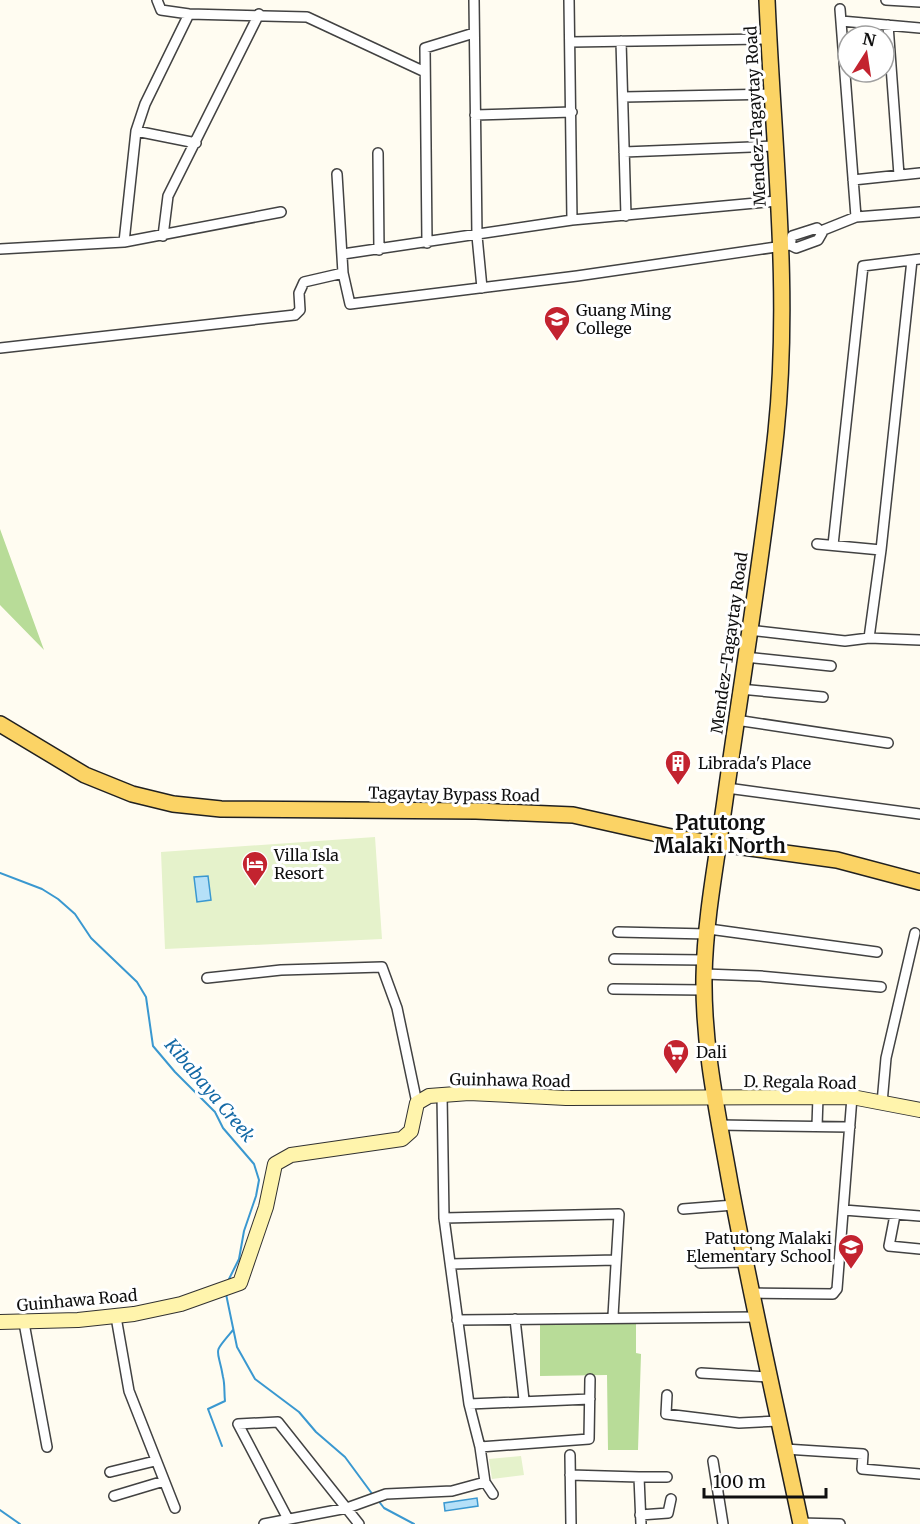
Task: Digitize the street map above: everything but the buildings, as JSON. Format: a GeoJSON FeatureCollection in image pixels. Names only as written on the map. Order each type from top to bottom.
{"type":"FeatureCollection","features":[{"type":"Feature","properties":{"kind":"main road","name":"Mendez-Tagaytay Road"},"geometry":{"type":"LineString","coordinates":[[767,0],[779,230]]}},
{"type":"Feature","properties":{"kind":"main road","name":"Mendez–Tagaytay Road"},"geometry":{"type":"LineString","coordinates":[[779,230],[785,246],[777,412],[719,843],[708,931],[704,990],[708,1061],[719,1125],[751,1293],[800,1524]]}},
{"type":"Feature","properties":{"kind":"main road","name":"Tagaytay Bypass Road"},"geometry":{"type":"LineString","coordinates":[[0,724],[69,767],[101,783],[139,796],[181,806],[221,809],[559,814],[603,820],[676,838],[837,861],[920,879]]}},
{"type":"Feature","properties":{"kind":"street"},"geometry":{"type":"LineString","coordinates":[[157,0],[161,10],[189,14],[307,17],[425,72]]}},
{"type":"Feature","properties":{"kind":"street"},"geometry":{"type":"LineString","coordinates":[[474,0],[477,236],[482,288]]}},
{"type":"Feature","properties":{"kind":"street"},"geometry":{"type":"LineString","coordinates":[[569,0],[572,42],[572,220]]}},
{"type":"Feature","properties":{"kind":"street"},"geometry":{"type":"LineString","coordinates":[[886,0],[920,2]]}},
{"type":"Feature","properties":{"kind":"street"},"geometry":{"type":"LineString","coordinates":[[840,9],[856,217]]}},
{"type":"Feature","properties":{"kind":"street"},"geometry":{"type":"LineString","coordinates":[[124,242],[136,131],[145,104],[189,14]]}},
{"type":"Feature","properties":{"kind":"street"},"geometry":{"type":"LineString","coordinates":[[163,236],[168,196],[259,14]]}},
{"type":"Feature","properties":{"kind":"street"},"geometry":{"type":"LineString","coordinates":[[841,21],[876,24]]}},
{"type":"Feature","properties":{"kind":"street"},"geometry":{"type":"LineString","coordinates":[[896,26],[920,28]]}},
{"type":"Feature","properties":{"kind":"street"},"geometry":{"type":"LineString","coordinates":[[427,243],[425,48],[474,33]]}},
{"type":"Feature","properties":{"kind":"street"},"geometry":{"type":"LineString","coordinates":[[572,42],[769,39]]}},
{"type":"Feature","properties":{"kind":"street"},"geometry":{"type":"LineString","coordinates":[[621,41],[626,216]]}},
{"type":"Feature","properties":{"kind":"street"},"geometry":{"type":"LineString","coordinates":[[892,84],[899,175]]}},
{"type":"Feature","properties":{"kind":"street"},"geometry":{"type":"LineString","coordinates":[[623,97],[772,94]]}},
{"type":"Feature","properties":{"kind":"street"},"geometry":{"type":"LineString","coordinates":[[476,115],[572,112]]}},
{"type":"Feature","properties":{"kind":"street"},"geometry":{"type":"LineString","coordinates":[[136,131],[196,143]]}},
{"type":"Feature","properties":{"kind":"street"},"geometry":{"type":"LineString","coordinates":[[624,152],[774,146]]}},
{"type":"Feature","properties":{"kind":"street"},"geometry":{"type":"LineString","coordinates":[[378,153],[379,250]]}},
{"type":"Feature","properties":{"kind":"street"},"geometry":{"type":"LineString","coordinates":[[853,180],[920,173]]}},
{"type":"Feature","properties":{"kind":"street"},"geometry":{"type":"LineString","coordinates":[[337,174],[343,273],[350,304],[785,246],[792,236],[815,228],[821,231],[856,217],[920,212]]}},
{"type":"Feature","properties":{"kind":"street"},"geometry":{"type":"LineString","coordinates":[[343,254],[477,236],[572,220],[777,201]]}},
{"type":"Feature","properties":{"kind":"street"},"geometry":{"type":"LineString","coordinates":[[0,249],[124,242],[282,212]]}},
{"type":"Feature","properties":{"kind":"street"},"geometry":{"type":"LineString","coordinates":[[833,545],[863,266],[916,260],[881,550],[868,638]]}},
{"type":"Feature","properties":{"kind":"street"},"geometry":{"type":"LineString","coordinates":[[0,348],[295,315],[300,310],[298,293],[304,282],[343,273]]}},
{"type":"Feature","properties":{"kind":"street"},"geometry":{"type":"LineString","coordinates":[[817,544],[881,550]]}},
{"type":"Feature","properties":{"kind":"street"},"geometry":{"type":"LineString","coordinates":[[749,630],[845,640],[868,638],[920,640]]}},
{"type":"Feature","properties":{"kind":"street"},"geometry":{"type":"LineString","coordinates":[[745,657],[831,666]]}},
{"type":"Feature","properties":{"kind":"street"},"geometry":{"type":"LineString","coordinates":[[740,689],[823,698]]}},
{"type":"Feature","properties":{"kind":"street"},"geometry":{"type":"LineString","coordinates":[[736,720],[888,743]]}},
{"type":"Feature","properties":{"kind":"street"},"geometry":{"type":"LineString","coordinates":[[727,788],[920,814]]}},
{"type":"Feature","properties":{"kind":"street"},"geometry":{"type":"LineString","coordinates":[[618,932],[708,931],[877,952]]}},
{"type":"Feature","properties":{"kind":"street"},"geometry":{"type":"LineString","coordinates":[[882,1103],[888,1047],[915,933]]}},
{"type":"Feature","properties":{"kind":"street"},"geometry":{"type":"LineString","coordinates":[[614,959],[881,987]]}},
{"type":"Feature","properties":{"kind":"street"},"geometry":{"type":"LineString","coordinates":[[207,978],[280,970],[382,967],[397,1008],[417,1103]]}},
{"type":"Feature","properties":{"kind":"street"},"geometry":{"type":"LineString","coordinates":[[612,989],[704,990]]}},
{"type":"Feature","properties":{"kind":"street","name":"Guinhawa Road"},"geometry":{"type":"LineString","coordinates":[[0,1322],[24,1323],[116,1317],[181,1304],[240,1283],[266,1207],[275,1164],[291,1155],[402,1140],[411,1131],[417,1103],[429,1096],[502,1093],[566,1098],[714,1097]]}},
{"type":"Feature","properties":{"kind":"street"},"geometry":{"type":"LineString","coordinates":[[442,1095],[444,1218],[457,1320],[469,1404],[480,1447],[484,1482],[493,1494]]}},
{"type":"Feature","properties":{"kind":"street","name":"D. Regala Road"},"geometry":{"type":"LineString","coordinates":[[714,1097],[852,1097],[920,1110]]}},
{"type":"Feature","properties":{"kind":"street"},"geometry":{"type":"LineString","coordinates":[[818,1097],[818,1126]]}},
{"type":"Feature","properties":{"kind":"street"},"geometry":{"type":"LineString","coordinates":[[751,1293],[833,1294],[837,1289],[852,1097]]}},
{"type":"Feature","properties":{"kind":"street"},"geometry":{"type":"LineString","coordinates":[[719,1125],[850,1127]]}},
{"type":"Feature","properties":{"kind":"street"},"geometry":{"type":"LineString","coordinates":[[683,1209],[734,1205]]}},
{"type":"Feature","properties":{"kind":"street"},"geometry":{"type":"LineString","coordinates":[[844,1210],[920,1216]]}},
{"type":"Feature","properties":{"kind":"street"},"geometry":{"type":"LineString","coordinates":[[444,1218],[619,1214],[613,1316]]}},
{"type":"Feature","properties":{"kind":"street"},"geometry":{"type":"LineString","coordinates":[[895,1215],[889,1246],[920,1249]]}},
{"type":"Feature","properties":{"kind":"street"},"geometry":{"type":"LineString","coordinates":[[451,1264],[616,1260]]}},
{"type":"Feature","properties":{"kind":"street"},"geometry":{"type":"LineString","coordinates":[[700,1263],[746,1262]]}},
{"type":"Feature","properties":{"kind":"street"},"geometry":{"type":"LineString","coordinates":[[457,1320],[613,1316],[756,1317]]}},
{"type":"Feature","properties":{"kind":"street"},"geometry":{"type":"LineString","coordinates":[[116,1317],[129,1391],[175,1508]]}},
{"type":"Feature","properties":{"kind":"street"},"geometry":{"type":"LineString","coordinates":[[515,1318],[524,1400]]}},
{"type":"Feature","properties":{"kind":"street"},"geometry":{"type":"LineString","coordinates":[[24,1323],[47,1447]]}},
{"type":"Feature","properties":{"kind":"street"},"geometry":{"type":"LineString","coordinates":[[701,1373],[769,1377]]}},
{"type":"Feature","properties":{"kind":"street"},"geometry":{"type":"LineString","coordinates":[[480,1447],[589,1439],[590,1379]]}},
{"type":"Feature","properties":{"kind":"street"},"geometry":{"type":"LineString","coordinates":[[667,1395],[666,1414],[739,1423],[779,1421]]}},
{"type":"Feature","properties":{"kind":"street"},"geometry":{"type":"LineString","coordinates":[[469,1404],[590,1399]]}},
{"type":"Feature","properties":{"kind":"street"},"geometry":{"type":"LineString","coordinates":[[288,1520],[238,1424],[278,1422],[359,1524]]}},
{"type":"Feature","properties":{"kind":"street"},"geometry":{"type":"LineString","coordinates":[[785,1449],[863,1454],[862,1469],[920,1474]]}},
{"type":"Feature","properties":{"kind":"street"},"geometry":{"type":"LineString","coordinates":[[570,1455],[570,1524]]}},
{"type":"Feature","properties":{"kind":"street"},"geometry":{"type":"LineString","coordinates":[[110,1473],[155,1461]]}},
{"type":"Feature","properties":{"kind":"street"},"geometry":{"type":"LineString","coordinates":[[713,1461],[723,1524]]}},
{"type":"Feature","properties":{"kind":"street"},"geometry":{"type":"LineString","coordinates":[[570,1475],[668,1477]]}},
{"type":"Feature","properties":{"kind":"street"},"geometry":{"type":"LineString","coordinates":[[639,1477],[640,1520],[668,1513],[671,1508],[671,1499]]}},
{"type":"Feature","properties":{"kind":"street"},"geometry":{"type":"LineString","coordinates":[[114,1496],[164,1481]]}},
{"type":"Feature","properties":{"kind":"street"},"geometry":{"type":"LineString","coordinates":[[264,1524],[347,1508],[386,1494],[452,1491],[484,1482]]}},
{"type":"Feature","properties":{"kind":"street"},"geometry":{"type":"LineString","coordinates":[[800,1524],[840,1524]]}},
{"type":"Feature","properties":{"kind":"green space"},"geometry":{"type":"Polygon","coordinates":[[[0,529],[44,650],[0,605],[0,529]]]}},
{"type":"Feature","properties":{"kind":"green space"},"geometry":{"type":"Polygon","coordinates":[[[375,837],[382,939],[165,949],[161,852],[375,837]]]}},
{"type":"Feature","properties":{"kind":"green space"},"geometry":{"type":"Polygon","coordinates":[[[636,1322],[636,1353],[641,1354],[638,1450],[608,1450],[607,1375],[540,1376],[540,1325],[636,1322]]]}},
{"type":"Feature","properties":{"kind":"green space"},"geometry":{"type":"Polygon","coordinates":[[[521,1456],[524,1475],[492,1479],[489,1459],[521,1456]]]}},
{"type":"Feature","properties":{"kind":"water"},"geometry":{"type":"Polygon","coordinates":[[[208,876],[211,900],[197,902],[194,877],[208,876]]]}},
{"type":"Feature","properties":{"kind":"water"},"geometry":{"type":"Polygon","coordinates":[[[477,1498],[478,1506],[445,1511],[444,1503],[477,1498]]]}},
{"type":"Feature","properties":{"kind":"waterway","name":"Kibabaya Creek"},"geometry":{"type":"LineString","coordinates":[[0,873],[42,889],[58,899],[75,914],[91,938],[137,982],[146,997],[153,1046],[215,1112],[223,1128],[254,1164],[259,1180],[256,1196],[244,1231],[239,1259],[227,1283]]}},
{"type":"Feature","properties":{"kind":"waterway","name":"Kibabaya Creek"},"geometry":{"type":"LineString","coordinates":[[226,1294],[237,1347],[255,1379],[299,1412],[316,1432],[345,1457],[373,1495]]}},
{"type":"Feature","properties":{"kind":"waterway"},"geometry":{"type":"LineString","coordinates":[[222,1446],[208,1409],[225,1401],[224,1380],[218,1352],[221,1344],[233,1330]]}},
{"type":"Feature","properties":{"kind":"waterway","name":"Kibabaya Creek"},"geometry":{"type":"LineString","coordinates":[[377,1499],[384,1508],[414,1524]]}},
{"type":"Feature","properties":{"kind":"waterway"},"geometry":{"type":"LineString","coordinates":[[0,1510],[20,1524]]}},
{"type":"Feature","properties":{"kind":"place","name":"Guang Ming College"},"geometry":{"type":"Point","coordinates":[557,342]}},
{"type":"Feature","properties":{"kind":"place","name":"Librada's Place"},"geometry":{"type":"Point","coordinates":[678,786]}},
{"type":"Feature","properties":{"kind":"place","name":"Villa Isla Resort"},"geometry":{"type":"Point","coordinates":[255,887]}},
{"type":"Feature","properties":{"kind":"place","name":"Dali"},"geometry":{"type":"Point","coordinates":[676,1075]}},
{"type":"Feature","properties":{"kind":"place","name":"Patutong Malaki Elementary School"},"geometry":{"type":"Point","coordinates":[851,1270]}},
{"type":"Feature","properties":{"kind":"district","name":"Patutong Malaki North"},"geometry":{"type":"Point","coordinates":[720,834]}}]}
